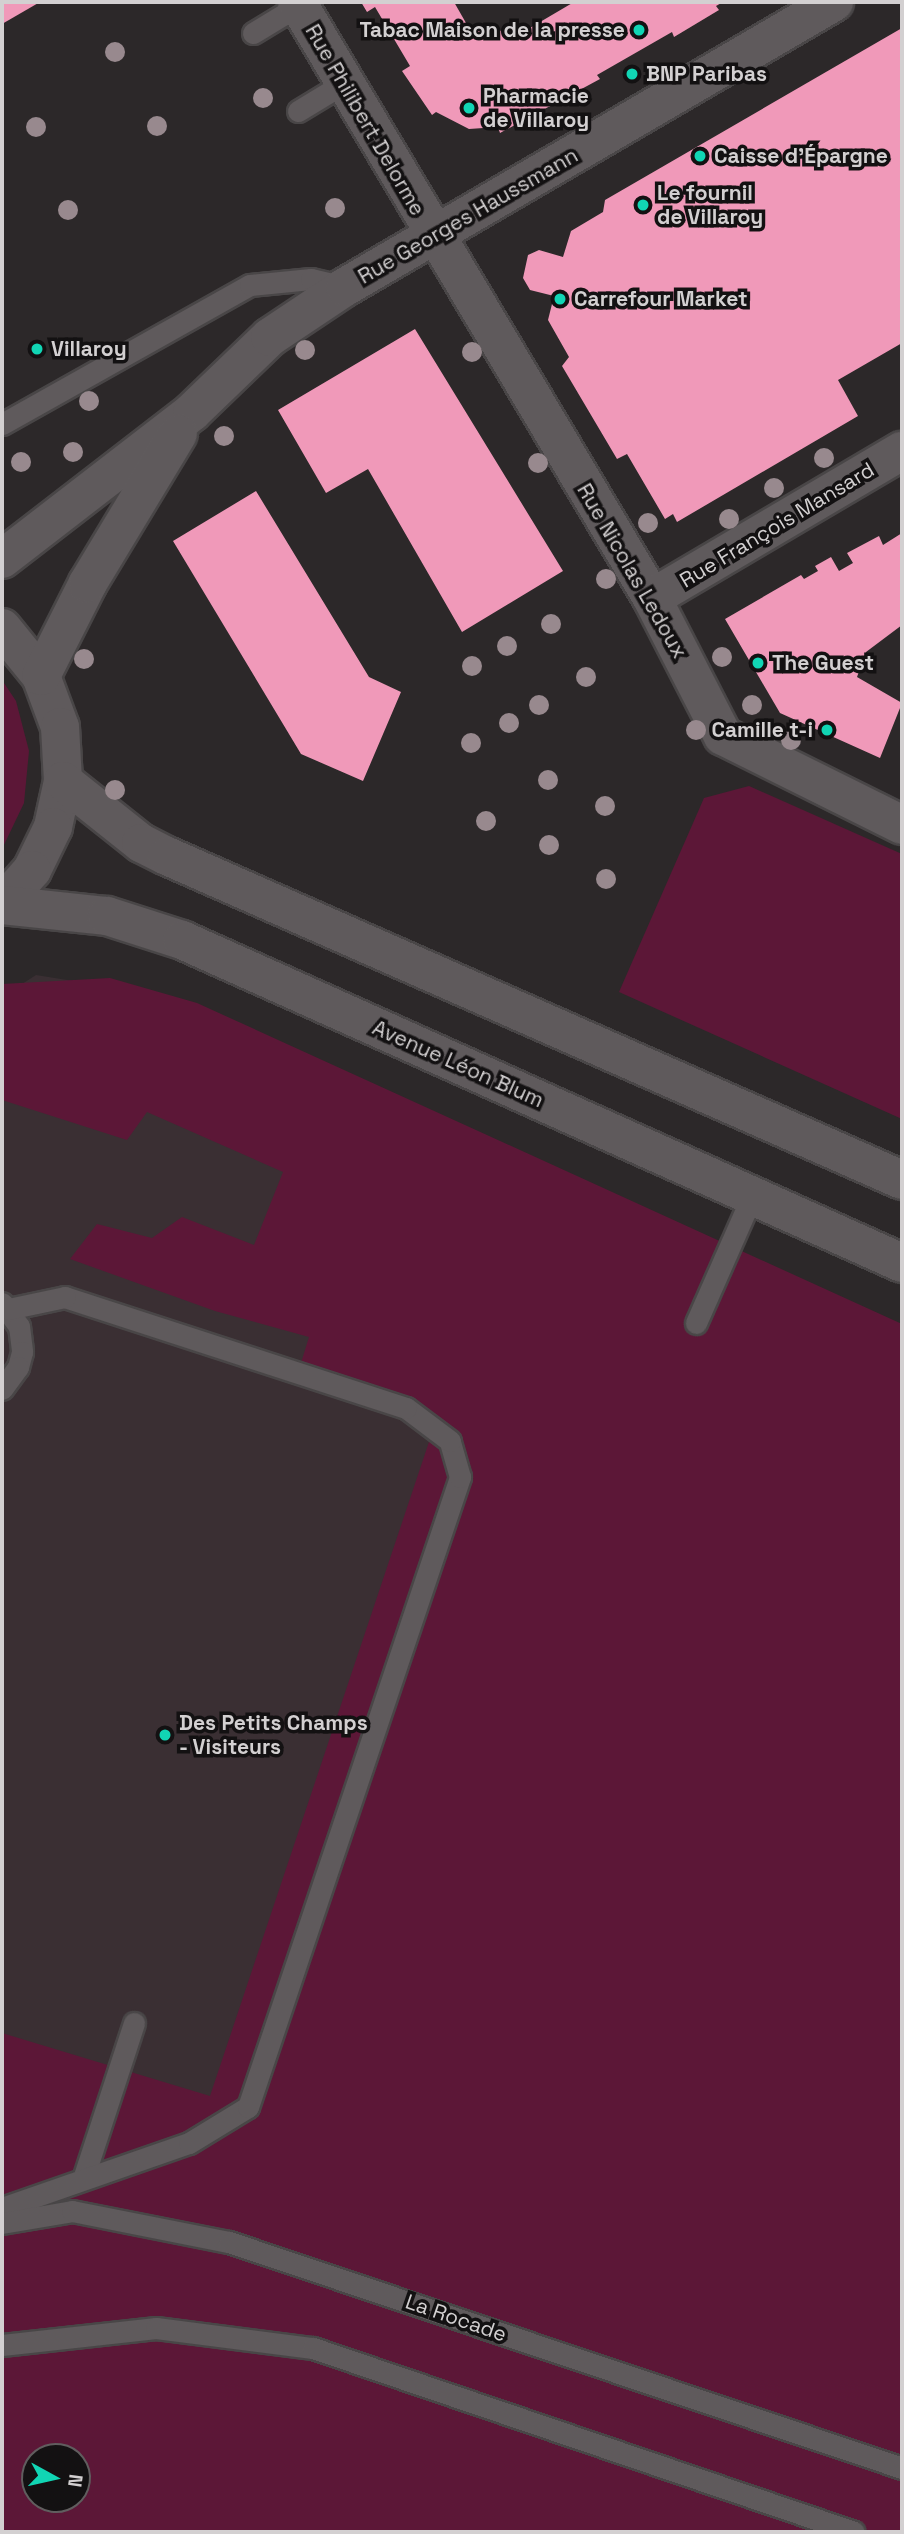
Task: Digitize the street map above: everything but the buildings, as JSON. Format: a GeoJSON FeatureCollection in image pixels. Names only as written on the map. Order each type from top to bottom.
{"type":"FeatureCollection","features":[{"type":"Feature","properties":{"kind":"street","name":"Rue Georges Haussmann"},"geometry":{"type":"LineString","coordinates":[[2,559],[192,412],[270,337],[345,287],[434,238],[834,2]]}},
{"type":"Feature","properties":{"kind":"street","name":"Rue Philibert Delorme"},"geometry":{"type":"LineString","coordinates":[[298,3],[434,238]]}},
{"type":"Feature","properties":{"kind":"street","name":"Rue Nicolas Ledoux"},"geometry":{"type":"LineString","coordinates":[[434,238],[652,598],[723,736],[902,825]]}},
{"type":"Feature","properties":{"kind":"street","name":"Rue Georges Haussmann"},"geometry":{"type":"LineString","coordinates":[[41,676],[88,583],[192,412]]}},
{"type":"Feature","properties":{"kind":"street","name":"Rue François Mansard"},"geometry":{"type":"LineString","coordinates":[[652,598],[902,451]]}},
{"type":"Feature","properties":{"kind":"street"},"geometry":{"type":"LineString","coordinates":[[2,628],[41,676],[60,727],[63,781],[53,827],[32,870],[2,905]]}},
{"type":"Feature","properties":{"kind":"street"},"geometry":{"type":"LineString","coordinates":[[63,781],[141,843],[167,856],[902,1180]]}},
{"type":"Feature","properties":{"kind":"street","name":"Avenue Léon Blum"},"geometry":{"type":"LineString","coordinates":[[2,905],[107,916],[182,940],[902,1263]]}},
{"type":"Feature","properties":{"kind":"lane"},"geometry":{"type":"LineString","coordinates":[[253,33],[298,3]]}},
{"type":"Feature","properties":{"kind":"lane"},"geometry":{"type":"LineString","coordinates":[[298,111],[344,83]]}},
{"type":"Feature","properties":{"kind":"lane"},"geometry":{"type":"LineString","coordinates":[[2,424],[250,285],[311,279],[345,287]]}},
{"type":"Feature","properties":{"kind":"lane"},"geometry":{"type":"LineString","coordinates":[[696,1323],[752,1196]]}},
{"type":"Feature","properties":{"kind":"lane"},"geometry":{"type":"LineString","coordinates":[[2,1389],[18,1367],[22,1352],[19,1326],[5,1306],[65,1297],[406,1408],[450,1441],[460,1477],[248,2107],[189,2143],[84,2176],[2,2208]]}},
{"type":"Feature","properties":{"kind":"lane"},"geometry":{"type":"LineString","coordinates":[[84,2176],[134,2023]]}},
{"type":"Feature","properties":{"kind":"lane","name":"La Rocade"},"geometry":{"type":"LineString","coordinates":[[2,2222],[72,2211],[229,2242],[902,2468]]}},
{"type":"Feature","properties":{"kind":"lane"},"geometry":{"type":"LineString","coordinates":[[2,2345],[156,2328],[313,2348],[854,2532]]}},
{"type":"Feature","properties":{"kind":"shaded area"},"geometry":{"type":"Polygon","coordinates":[[[2,680],[16,701],[29,751],[24,803],[2,849],[2,680]]]}},
{"type":"Feature","properties":{"kind":"shaded area"},"geometry":{"type":"Polygon","coordinates":[[[749,786],[902,854],[902,1119],[619,992],[704,798],[749,786]]]}},
{"type":"Feature","properties":{"kind":"shaded area"},"geometry":{"type":"Polygon","coordinates":[[[36,975],[154,994],[902,1331],[902,2532],[2,2532],[2,997],[36,975]]]}},
{"type":"Feature","properties":{"kind":"shaded area"},"geometry":{"type":"Polygon","coordinates":[[[110,978],[197,1003],[902,1324],[902,2532],[2,2532],[2,2033],[210,2096],[434,1427],[297,1376],[309,1337],[215,1311],[70,1259],[97,1224],[152,1238],[182,1217],[254,1245],[283,1172],[147,1112],[127,1140],[2,1100],[2,984],[110,978]]]}},
{"type":"Feature","properties":{"kind":"place","name":"Tabac Maison de la presse"},"geometry":{"type":"Point","coordinates":[639,30]}},
{"type":"Feature","properties":{"kind":"place","name":"BNP Paribas"},"geometry":{"type":"Point","coordinates":[632,74]}},
{"type":"Feature","properties":{"kind":"place","name":"Pharmacie de Villaroy"},"geometry":{"type":"Point","coordinates":[469,108]}},
{"type":"Feature","properties":{"kind":"place","name":"Caisse d'Épargne"},"geometry":{"type":"Point","coordinates":[700,156]}},
{"type":"Feature","properties":{"kind":"place","name":"Le fournil de Villaroy"},"geometry":{"type":"Point","coordinates":[643,205]}},
{"type":"Feature","properties":{"kind":"place","name":"Carrefour Market"},"geometry":{"type":"Point","coordinates":[560,299]}},
{"type":"Feature","properties":{"kind":"place","name":"Villaroy"},"geometry":{"type":"Point","coordinates":[37,349]}},
{"type":"Feature","properties":{"kind":"place","name":"The Guest"},"geometry":{"type":"Point","coordinates":[758,663]}},
{"type":"Feature","properties":{"kind":"place","name":"Camille t-i"},"geometry":{"type":"Point","coordinates":[827,730]}},
{"type":"Feature","properties":{"kind":"place","name":"Des Petits Champs - Visiteurs"},"geometry":{"type":"Point","coordinates":[165,1735]}}]}
